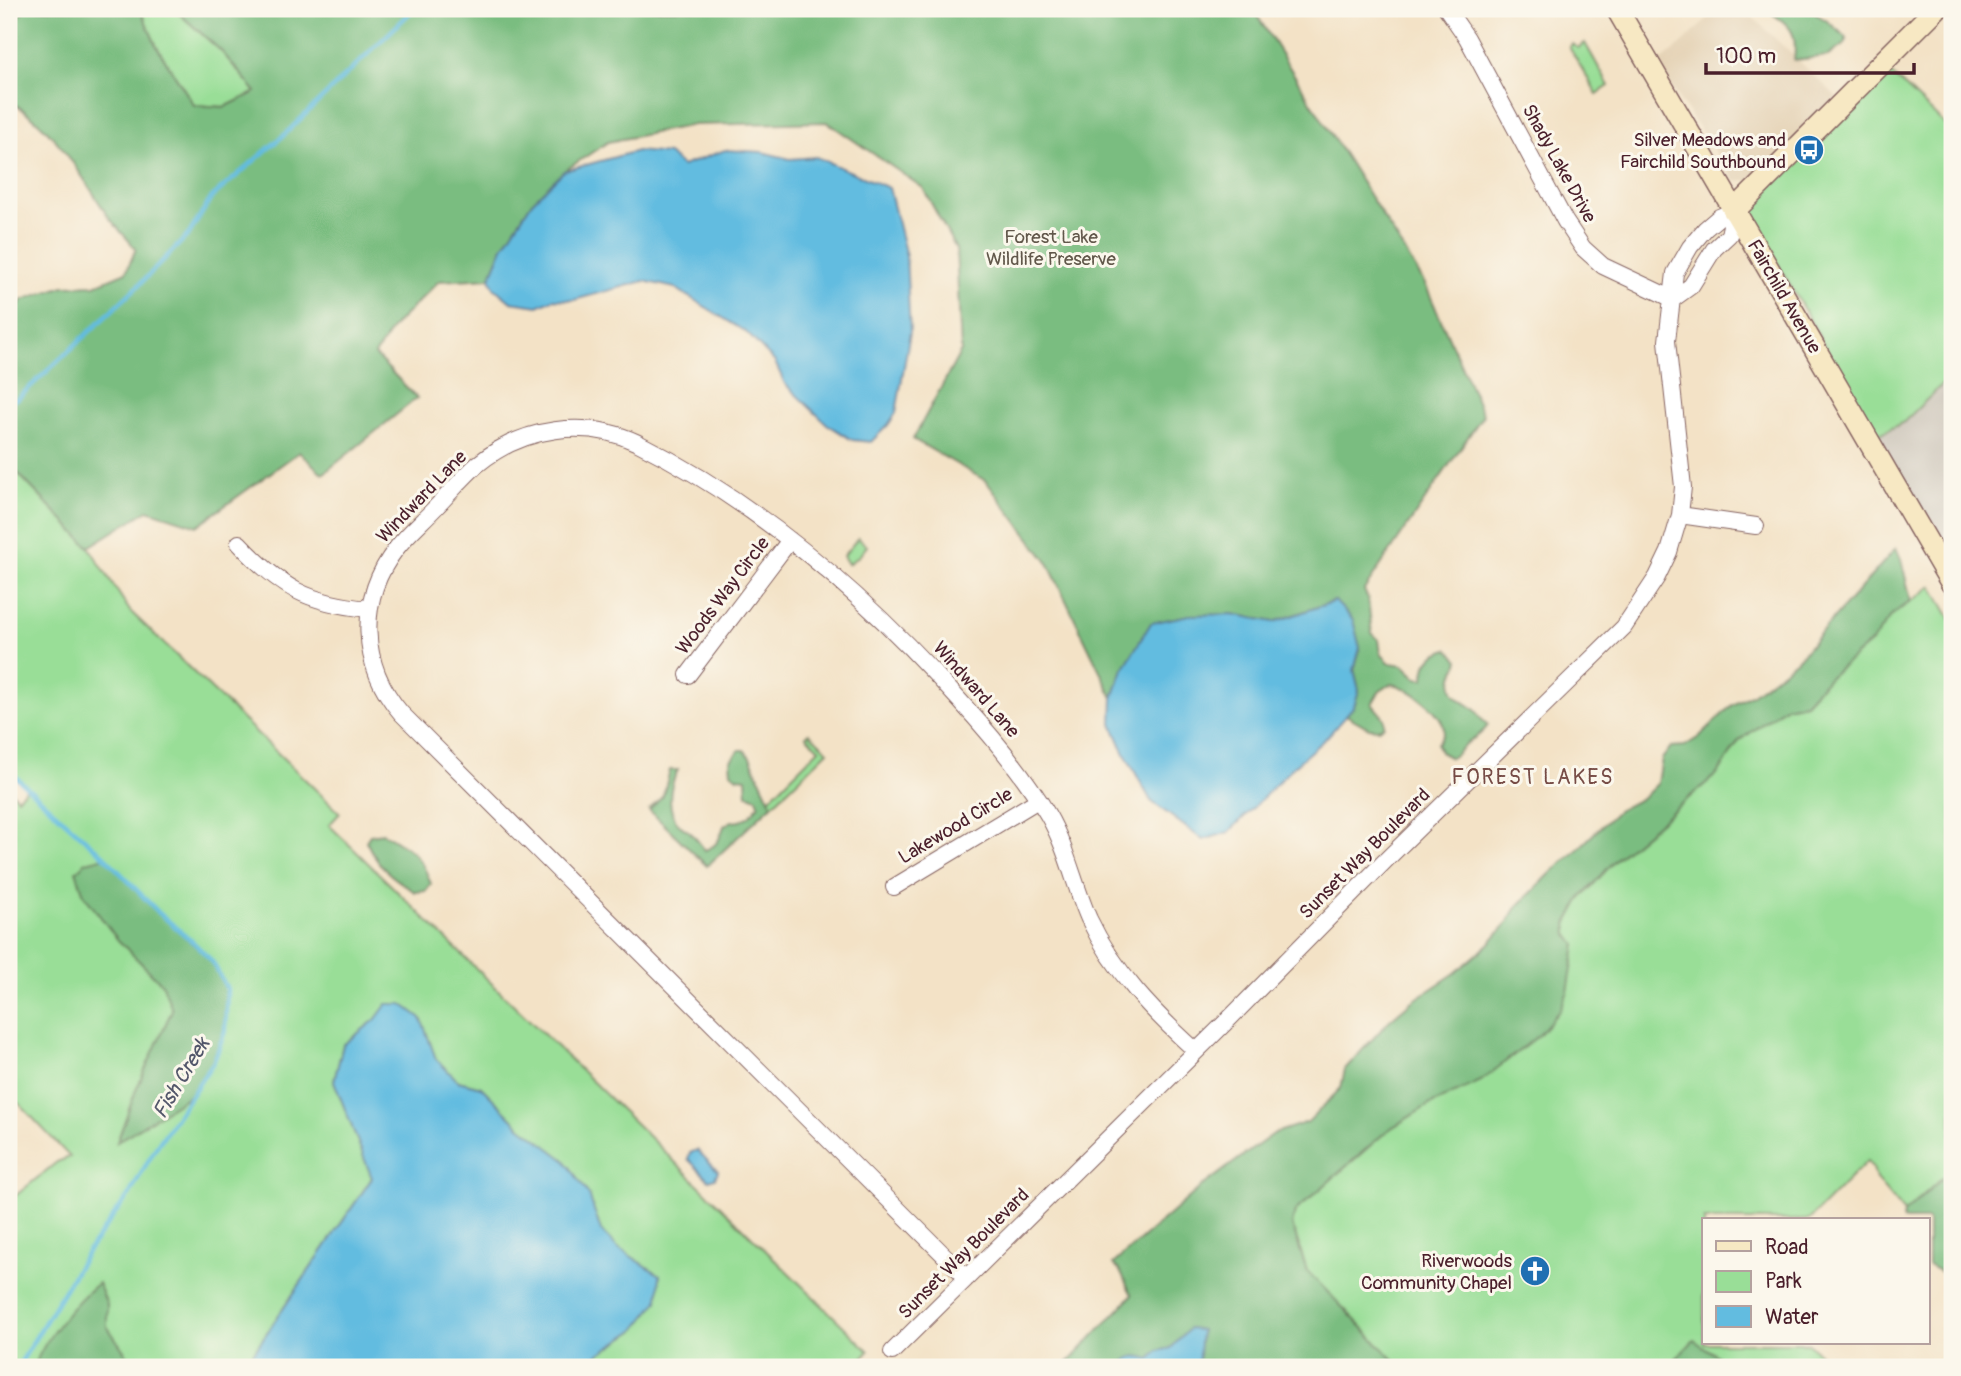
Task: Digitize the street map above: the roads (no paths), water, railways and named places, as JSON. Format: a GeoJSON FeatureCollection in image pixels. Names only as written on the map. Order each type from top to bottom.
{"type":"FeatureCollection","features":[{"type":"Feature","properties":{"kind":"main road","name":"Fairchild Avenue"},"geometry":{"type":"LineString","coordinates":[[1617,9],[1952,584]]}},
{"type":"Feature","properties":{"kind":"main road"},"geometry":{"type":"LineString","coordinates":[[1734,211],[1936,9]]}},
{"type":"Feature","properties":{"kind":"street","name":"Shady Lake Drive"},"geometry":{"type":"LineString","coordinates":[[1447,9],[1467,38],[1565,221],[1583,248],[1603,266],[1673,299]]}},
{"type":"Feature","properties":{"kind":"street"},"geometry":{"type":"LineString","coordinates":[[1673,299],[1691,286],[1714,249],[1729,235],[1734,211]]}},
{"type":"Feature","properties":{"kind":"street","name":"Sunset Way Boulevard"},"geometry":{"type":"LineString","coordinates":[[892,1352],[1624,627],[1657,578],[1669,552],[1680,515],[1683,486],[1667,341],[1667,324],[1673,299]]}},
{"type":"Feature","properties":{"kind":"street","name":"Windward Lane"},"geometry":{"type":"LineString","coordinates":[[968,1278],[401,713],[379,681],[374,670],[368,636],[369,609],[383,570],[397,547],[477,465],[526,436],[583,427],[613,433],[639,444],[736,501],[835,575],[914,650],[989,734],[1038,800],[1065,850],[1088,916],[1111,960],[1144,1001],[1196,1051]]}},
{"type":"Feature","properties":{"kind":"street"},"geometry":{"type":"LineString","coordinates":[[1680,515],[1756,526]]}},
{"type":"Feature","properties":{"kind":"street","name":"Woods Way Circle"},"geometry":{"type":"LineString","coordinates":[[688,675],[790,540]]}},
{"type":"Feature","properties":{"kind":"street"},"geometry":{"type":"LineString","coordinates":[[239,543],[261,566],[295,591],[324,602],[369,609]]}},
{"type":"Feature","properties":{"kind":"street","name":"Lakewood Circle"},"geometry":{"type":"LineString","coordinates":[[894,887],[1038,800]]}},
{"type":"Feature","properties":{"kind":"water"},"geometry":{"type":"Polygon","coordinates":[[[725,150],[762,152],[790,159],[816,157],[889,188],[906,256],[910,332],[896,413],[871,442],[852,440],[827,424],[785,384],[775,362],[747,333],[675,288],[644,281],[574,300],[553,299],[538,306],[511,302],[494,288],[490,278],[503,247],[532,202],[564,171],[637,151],[668,154],[682,166],[725,150]]]}},
{"type":"Feature","properties":{"kind":"water"},"geometry":{"type":"Polygon","coordinates":[[[1335,601],[1353,620],[1360,648],[1354,670],[1359,690],[1354,706],[1327,737],[1295,765],[1229,832],[1203,840],[1151,801],[1125,754],[1112,724],[1113,698],[1123,669],[1151,623],[1189,615],[1232,614],[1274,622],[1335,601]]]}},
{"type":"Feature","properties":{"kind":"water"},"geometry":{"type":"Polygon","coordinates":[[[387,1004],[402,1004],[421,1018],[436,1059],[458,1081],[481,1087],[520,1126],[565,1160],[589,1195],[601,1231],[618,1248],[660,1275],[658,1301],[635,1330],[596,1356],[599,1367],[246,1367],[372,1178],[334,1081],[343,1045],[375,1020],[387,1004]]]}},
{"type":"Feature","properties":{"kind":"water"},"geometry":{"type":"Polygon","coordinates":[[[697,1150],[718,1171],[715,1178],[709,1180],[688,1159],[690,1153],[697,1150]]]}},
{"type":"Feature","properties":{"kind":"water"},"geometry":{"type":"Polygon","coordinates":[[[1189,1329],[1201,1330],[1198,1367],[1121,1367],[1130,1358],[1137,1356],[1150,1359],[1158,1351],[1171,1348],[1189,1329]]]}},
{"type":"Feature","properties":{"kind":"waterway"},"geometry":{"type":"LineString","coordinates":[[9,402],[18,398],[140,284],[189,234],[212,197],[284,135],[414,9]]}},
{"type":"Feature","properties":{"kind":"waterway","name":"Fish Creek"},"geometry":{"type":"LineString","coordinates":[[9,771],[105,857],[159,913],[193,942],[212,961],[227,989],[225,1031],[214,1061],[155,1149],[129,1195],[87,1252],[18,1367]]}},
{"type":"Feature","properties":{"kind":"place","name":"Silver Meadows and Fairchild Southbound"},"geometry":{"type":"Point","coordinates":[1809,150]}},
{"type":"Feature","properties":{"kind":"place","name":"Riverwoods Community Chapel"},"geometry":{"type":"Point","coordinates":[1535,1271]}},
{"type":"Feature","properties":{"kind":"district","name":"FOREST LAKES"},"geometry":{"type":"Point","coordinates":[1533,777]}},
{"type":"Feature","properties":{"kind":"park label","name":"Forest Lake Wildlife Preserve"},"geometry":{"type":"Point","coordinates":[1051,247]}}]}
